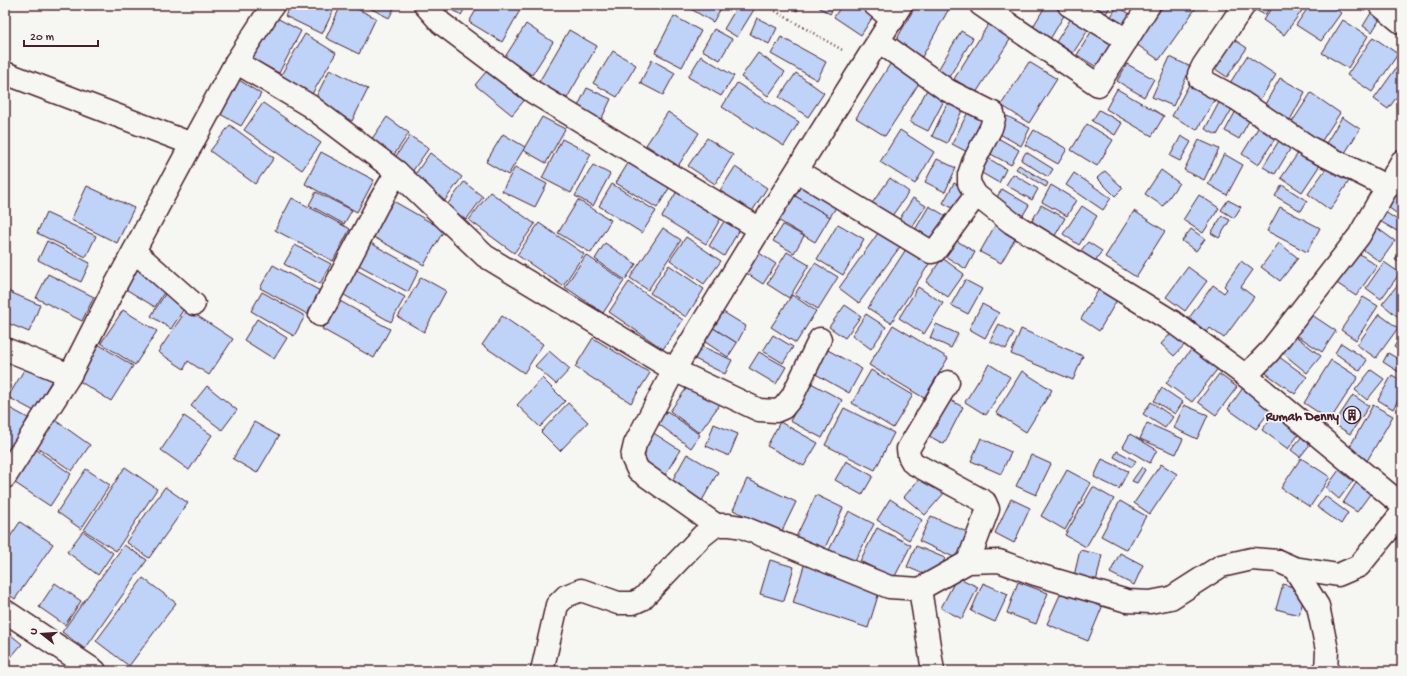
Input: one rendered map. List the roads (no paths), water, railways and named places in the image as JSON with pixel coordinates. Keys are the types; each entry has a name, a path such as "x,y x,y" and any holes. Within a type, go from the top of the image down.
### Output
{"street":[{"path":"5,477 70,375 134,251 236,62 273,5"},
{"path":"425,5 441,23 533,92 760,229"},
{"path":"716,525 638,470 632,457 635,444 674,370 760,229 880,42 897,12 874,5"},
{"path":"981,5 1098,85 1149,5"},
{"path":"1069,5 1127,40"},
{"path":"1244,5 1199,74 1200,79 1237,99 1310,148 1388,187"},
{"path":"880,42 947,90 993,113 994,118 991,128 969,174 969,183 976,195 1012,223 1174,322 1246,376 1402,505"},
{"path":"236,62 310,106 397,172 486,256 674,370 759,410 776,411 782,408 792,397 820,339"},
{"path":"5,74 192,144"},
{"path":"1246,376 1269,352 1359,236 1402,160"},
{"path":"797,171 931,252 935,251 976,195"},
{"path":"320,315 378,204 397,172"},
{"path":"134,251 194,304"},
{"path":"5,349 70,375"},
{"path":"948,382 908,449 909,456 913,463 985,502 988,509 968,562"},
{"path":"542,671 557,605 566,596 581,590 618,603 633,602 642,599 702,536 716,525 730,524 742,527 889,587 920,589 968,562 999,561 1034,574 1127,601 1150,602 1171,598 1221,566 1252,559 1278,561 1294,568 1338,575 1359,566 1402,513"},
{"path":"1294,568 1318,606 1327,650 1326,671"},
{"path":"920,589 933,671"},
{"path":"5,611 95,671"}],"place":[{"name":"Rumah Denny","path":"1352,415"}]}
